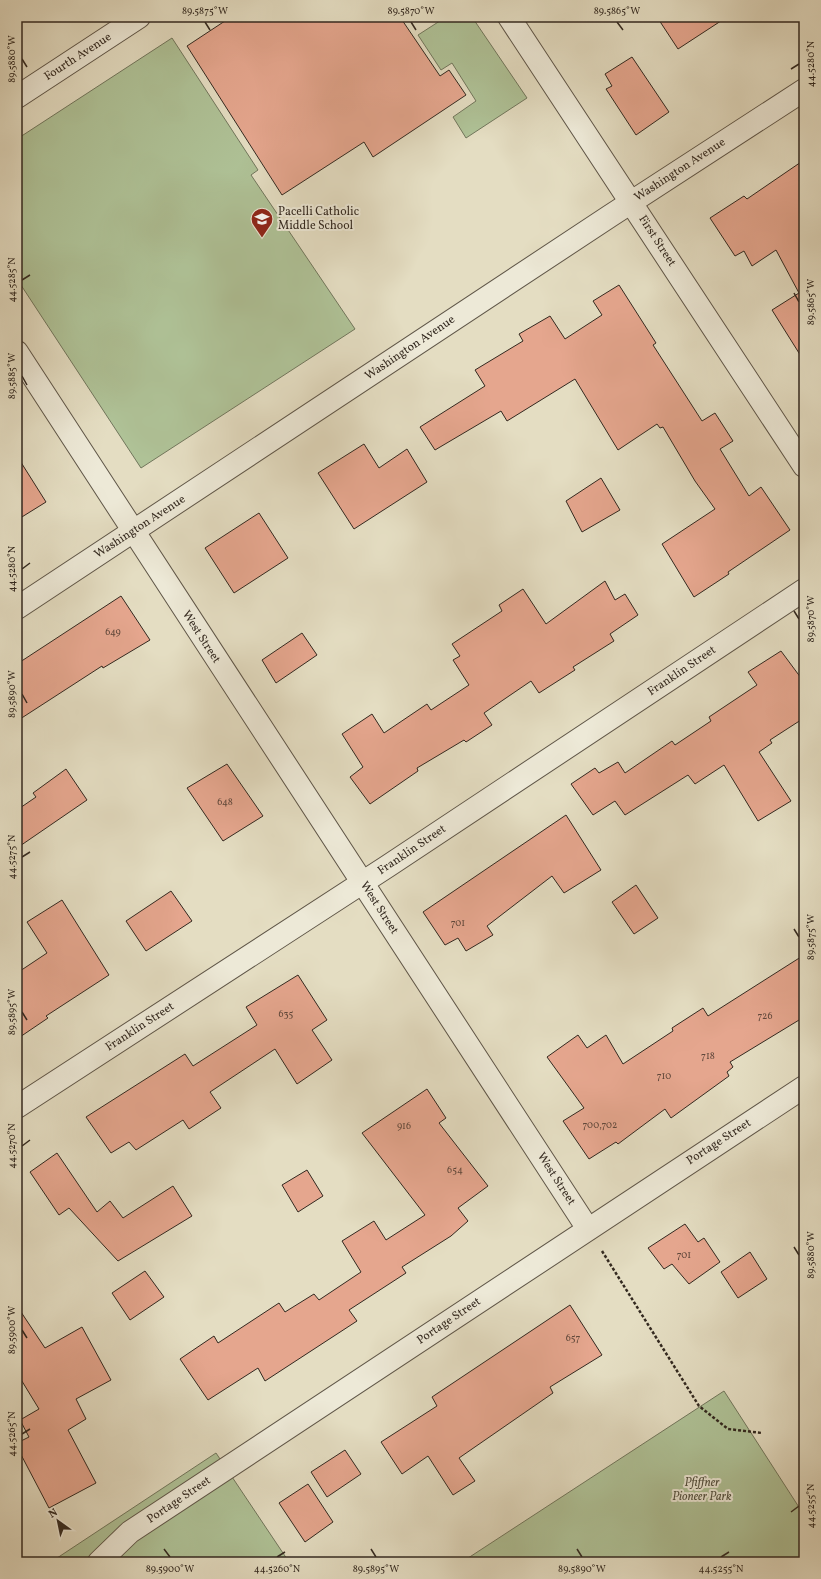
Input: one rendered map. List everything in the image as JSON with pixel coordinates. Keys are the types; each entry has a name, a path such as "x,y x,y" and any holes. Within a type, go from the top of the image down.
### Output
{"street":[{"name":"Fourth Avenue","path":"17,97 139,17"},
{"name":"First Street","path":"509,17 804,466"},
{"name":"Washington Avenue","path":"17,608 631,202 804,90"},
{"name":"West Street","path":"17,352 588,1229"},
{"name":"Franklin Street","path":"17,1107 362,883 804,590"},
{"name":"Portage Street","path":"99,1562 130,1532 804,1087"}],"path":[{"path":"588,1229 699,1406 728,1429 762,1433"}],"green space":[{"path":"446,17 472,17 527,98 466,138 453,117 476,101 452,63 441,70 418,35"},
{"path":"172,38 258,170 251,175 355,329 141,468 17,279 17,139"},
{"name":"Pfiffner Pioneer Park","path":"724,1391 804,1515 804,1562 462,1562"},
{"path":"216,1453 289,1562 51,1562"}],"building":[{"path":"231,17 400,17 440,76 449,70 466,95 373,157 364,142 282,195 187,46"},
{"path":"657,17 727,17 678,49"},
{"path":"632,57 669,112 636,135 606,89 612,86 605,74"},
{"path":"804,160 804,361 772,310 799,293 776,250 752,266 744,251 735,256 710,218 744,196 747,199"},
{"path":"619,285 656,343 653,345 702,421 715,413 733,441 720,449 749,496 761,487 790,530 694,597 662,544 715,509 695,481 663,427 660,428 657,424 618,450 575,379 507,421 501,411 435,450 420,427 485,386 475,370 523,341 519,334 550,316 565,339 602,315 593,301"},
{"path":"364,444 379,468 407,449 427,482 354,529 318,473"},
{"path":"17,456 46,502 17,520"},
{"path":"601,478 620,510 582,532 566,501"},
{"path":"259,513 288,558 234,593 205,548"},
{"path":"605,581 615,600 625,594 638,615 610,634 614,641 573,667 575,670 539,693 531,681 484,713 492,725 466,742 464,740 417,768 418,771 370,804 350,777 363,767 342,734 372,714 384,733 427,704 431,710 469,685 453,660 460,656 452,644 502,611 499,605 523,589 546,624"},
{"path":"121,596 150,640 103,668 102,666 17,721 17,664"},
{"path":"302,633 317,655 276,683 262,660"},
{"path":"781,651 804,682 804,718 770,740 772,743 759,752 791,801 758,821 724,765 695,784 688,775 625,815 615,801 593,815 571,784 595,768 599,773 618,762 625,773 672,741 675,745 711,721 709,717 757,685 748,672"},
{"path":"227,764 263,816 223,841 187,788"},
{"path":"66,769 87,800 17,848 17,810 36,797 33,793"},
{"path":"566,815 601,870 564,893 552,876 487,926 493,935 466,951 458,938 445,945 423,912"},
{"path":"636,885 658,918 634,934 612,902"},
{"path":"171,891 192,921 146,951 126,921"},
{"path":"62,900 109,975 46,1016 48,1018 17,1039 17,973 47,953 27,922"},
{"path":"804,955 804,1017 730,1062 733,1067 727,1072 729,1076 671,1118 665,1109 618,1144 616,1142 589,1159 563,1121 584,1108 547,1057 578,1035 587,1048 606,1035 623,1064 673,1031 672,1028 703,1008 708,1016"},
{"path":"298,975 327,1020 312,1030 332,1060 297,1084 275,1049 210,1092 221,1108 189,1129 183,1120 136,1150 129,1142 111,1153 86,1117 185,1054 193,1066 257,1025 246,1007"},
{"path":"427,1089 446,1118 439,1123 488,1186 458,1208 468,1221 451,1236 402,1267 406,1273 349,1310 357,1321 265,1381 258,1368 208,1400 180,1359 214,1336 218,1343 279,1303 285,1312 314,1294 319,1300 361,1272 342,1241 374,1221 386,1240 425,1215 362,1133"},
{"path":"57,1153 97,1212 110,1201 123,1218 173,1186 192,1216 118,1261 69,1208 59,1215 30,1172"},
{"path":"307,1170 323,1196 298,1212 282,1185"},
{"path":"685,1224 698,1242 704,1238 720,1262 689,1284 672,1264 664,1269 648,1248"},
{"path":"750,1252 767,1279 738,1298 721,1272"},
{"path":"145,1271 164,1297 130,1320 112,1293"},
{"path":"570,1305 602,1355 550,1387 553,1393 459,1458 475,1481 453,1495 428,1456 402,1474 381,1442 437,1406 432,1397"},
{"path":"17,1306 45,1348 82,1327 111,1380 76,1399 86,1419 68,1430 96,1483 49,1508 17,1447 17,1443 29,1437 20,1420 39,1409 17,1373"},
{"path":"345,1450 361,1474 327,1497 311,1472"},
{"path":"308,1484 333,1522 305,1542 279,1503"}],"place":[{"name":"Pacelli Catholic Middle School","path":"262,238"}]}
